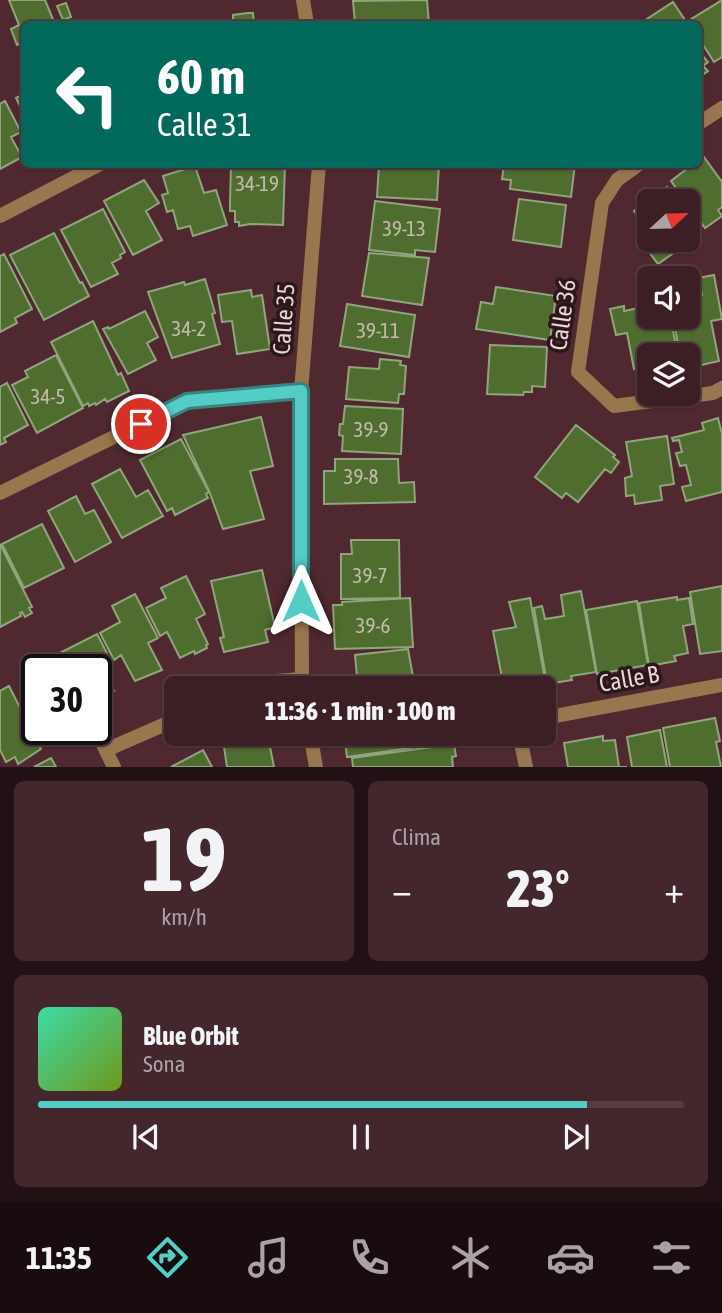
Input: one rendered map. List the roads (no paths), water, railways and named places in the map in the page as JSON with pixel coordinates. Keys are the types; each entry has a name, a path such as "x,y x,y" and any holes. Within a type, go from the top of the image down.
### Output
{"street":[{"path":"303,0 306,21"},
{"path":"702,121 722,108"},
{"path":"0,216 92,168"},
{"name":"Calle 35","path":"302,676 301,391 318,168"},
{"name":"Calle 36","path":"634,168 617,180 602,204 578,372 614,406 713,393 722,388"},
{"path":"0,493 187,401 301,391"},
{"name":"Calle B","path":"556,716 722,685"},
{"path":"106,750 164,725"},
{"path":"104,745 114,767"},
{"path":"312,746 316,767"},
{"path":"522,746 526,767"}]}
